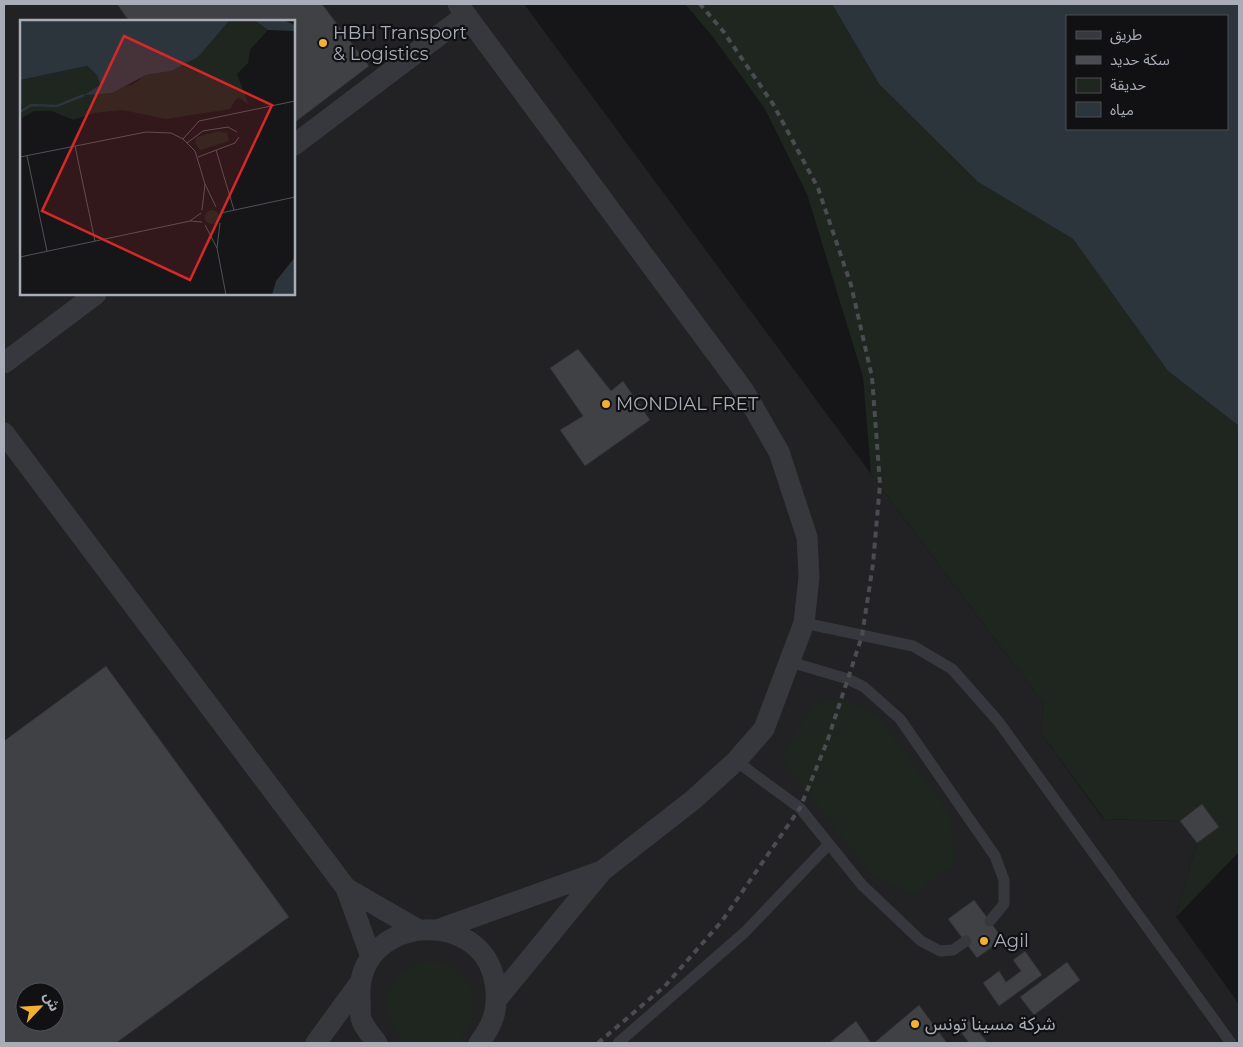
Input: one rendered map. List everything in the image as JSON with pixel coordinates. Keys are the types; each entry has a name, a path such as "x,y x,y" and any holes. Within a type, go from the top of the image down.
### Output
{"street":[{"path":"295,144 462,9 744,391 778,452 807,537 809,577 804,623 764,729 736,761 693,800 602,871 497,999"},
{"path":"4,363 95,295"},
{"path":"4,433 346,888 371,957"},
{"path":"316,1043 359,984 371,957 391,938 417,929 440,929 602,871"},
{"path":"346,888 417,929"},
{"path":"440,929 463,938 481,954 493,974 497,999 492,1025 480,1043"},
{"path":"359,984 361,1020 377,1043"}],"lane":[{"path":"804,623 913,646 952,669 998,721 1231,1043"},
{"path":"790,662 848,679 864,687 900,719 995,856 1004,880 1004,904 990,921"},
{"path":"736,761 800,808 862,885 921,941 940,951 953,950 966,941"},
{"path":"618,1043 746,932 829,844"}],"shaded area":[{"path":"4,4 524,4 871,474 1044,704 1041,733 1103,819 1180,821 1197,843 1176,917 1239,1004 1239,1043 4,1043"}],"green space":[{"path":"685,4 832,4 879,84 978,182 1073,239 1168,371 1239,426 1239,852 1176,917 1197,843 1180,821 1104,819 1041,733 1044,704 871,474 863,377 807,194 765,109 713,37"},
{"path":"826,699 850,702 878,716 950,813 955,862 913,896 869,872 788,767 782,756 812,707"},
{"path":"437,961 454,968 467,980 471,988 474,1006 471,1024 461,1038 453,1043 407,1043 396,1030 389,1016 387,1002 389,990 395,979 406,970 420,964"}],"water":[{"path":"832,4 1239,4 1239,426 1168,371 1073,239 978,182 879,84"}],"building":[{"name":"HBH Transport & Logistics","path":"117,4 322,4 369,66 295,122 295,20 128,20"},
{"name":"MONDIAL FRET","path":"578,349 611,391 623,381 650,420 585,466 560,430 583,416 550,368"},
{"path":"106,666 289,917 116,1043 4,1043 4,741"},
{"path":"1202,804 1219,827 1197,843 1180,821"},
{"path":"974,900 1003,939 977,958 948,919"},
{"path":"1025,951 1042,975 999,1006 983,983 999,971 1006,982 1021,971 1013,960"},
{"path":"1067,962 1080,980 1034,1015 1020,997"},
{"name":"شركة مسينا تونس","path":"919,1005 947,1043 874,1043"},
{"path":"967,1018 988,1043 969,1043 957,1027"},
{"path":"856,1021 871,1043 829,1043"}],"railway":[{"path":"598,1043 665,986 722,921 800,808 827,742 862,636 873,564 880,484 872,377 851,285 818,188 773,104 723,31 700,4"}],"place":[{"name":"HBH Transport & Logistics","path":"323,43"},
{"name":"MONDIAL FRET","path":"606,404"},
{"name":"Agil","path":"984,941"},
{"name":"شركة مسينا تونس","path":"915,1024"}]}
